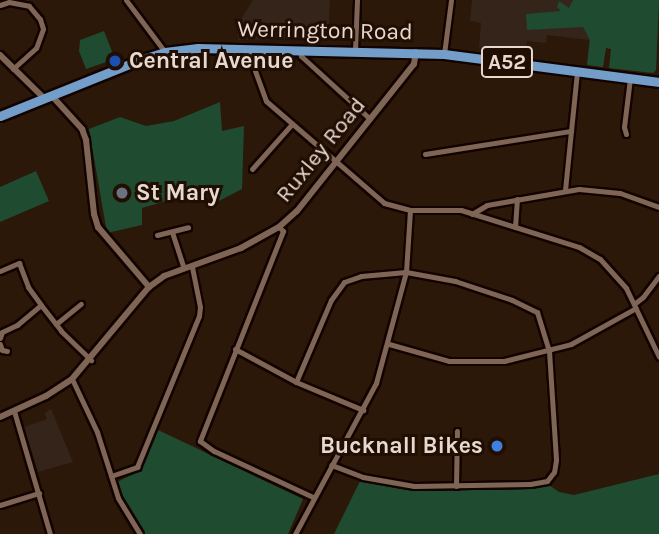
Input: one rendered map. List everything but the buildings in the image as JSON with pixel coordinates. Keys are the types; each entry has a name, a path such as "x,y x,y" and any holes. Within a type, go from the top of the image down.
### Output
{"highway":[{"name":"Werrington Road","path":"0,116 165,52 247,48 416,52 659,82"}],"street":[{"path":"126,0 165,52"},
{"path":"355,50 357,0"},
{"path":"444,54 451,0"},
{"path":"0,5 9,2 29,6 40,19 43,29 36,48 13,69"},
{"path":"247,48 266,101 381,201 411,210 459,210 579,247 596,256 619,278 659,357"},
{"path":"300,48 301,56 370,119"},
{"name":"Ruxley Road","path":"0,416 47,396 72,379 91,360 149,287 163,276 241,248 279,227 297,211 414,64 416,52"},
{"path":"0,55 82,130 98,227 118,254 149,287"},
{"path":"565,190 577,71"},
{"path":"626,134 624,127 630,78"},
{"path":"252,169 291,125"},
{"path":"425,154 571,131"},
{"path":"472,214 482,206 565,190 620,193 659,207"},
{"path":"515,227 517,199"},
{"path":"295,534 376,383 389,344 406,272 411,210"},
{"path":"157,235 188,227"},
{"path":"279,227 282,231 200,441 214,451 313,497"},
{"path":"172,232 184,268"},
{"path":"18,256 28,287 56,324 91,360"},
{"path":"0,271 19,263"},
{"path":"111,476 137,467 199,316 192,267"},
{"path":"296,382 331,300 344,282 371,275 406,272 455,281 512,300 537,312 549,351 554,472 541,483 456,486 385,482 331,465"},
{"path":"389,344 449,360 505,361 549,351 571,344 635,306 659,276"},
{"path":"56,324 81,304"},
{"path":"0,338 2,332 41,305"},
{"path":"0,344 2,350 7,351"},
{"path":"235,349 296,382 363,410"},
{"path":"72,379 97,432 126,515 140,534"},
{"path":"14,411 50,534"},
{"path":"456,486 457,430"},
{"path":"0,505 39,493"}],"shaded area":[{"path":"253,0 330,0 328,39 238,40 238,24"},
{"path":"472,0 659,0 656,70 653,73 609,68 611,49 606,48 603,67 587,65 589,40 547,35 546,43 527,41 526,53 479,48 481,23 470,21"},
{"path":"51,409 73,462 38,472 24,427 47,419 45,413"}],"green space":[{"path":"573,0 659,0 656,70 653,73 609,68 611,49 606,48 603,67 587,65 590,40 583,27 527,30 526,14 561,11 557,7 559,1 569,8"},
{"path":"104,31 115,59 86,69 79,51 80,40"},
{"path":"220,102 222,131 244,126 242,189 217,202 204,190 142,208 142,225 107,233 89,129 120,117 146,126 174,121"},
{"path":"36,171 49,201 0,222 0,187"},
{"path":"156,429 303,499 288,534 145,534 130,513 117,482 140,471"},
{"path":"659,474 659,534 334,534 361,479 413,487 546,483 559,492 574,495"}],"place":[{"name":"Central Avenue","path":"115,61"},
{"name":"St Mary","path":"122,193"},
{"name":"Bucknall Bikes","path":"497,446"}]}
